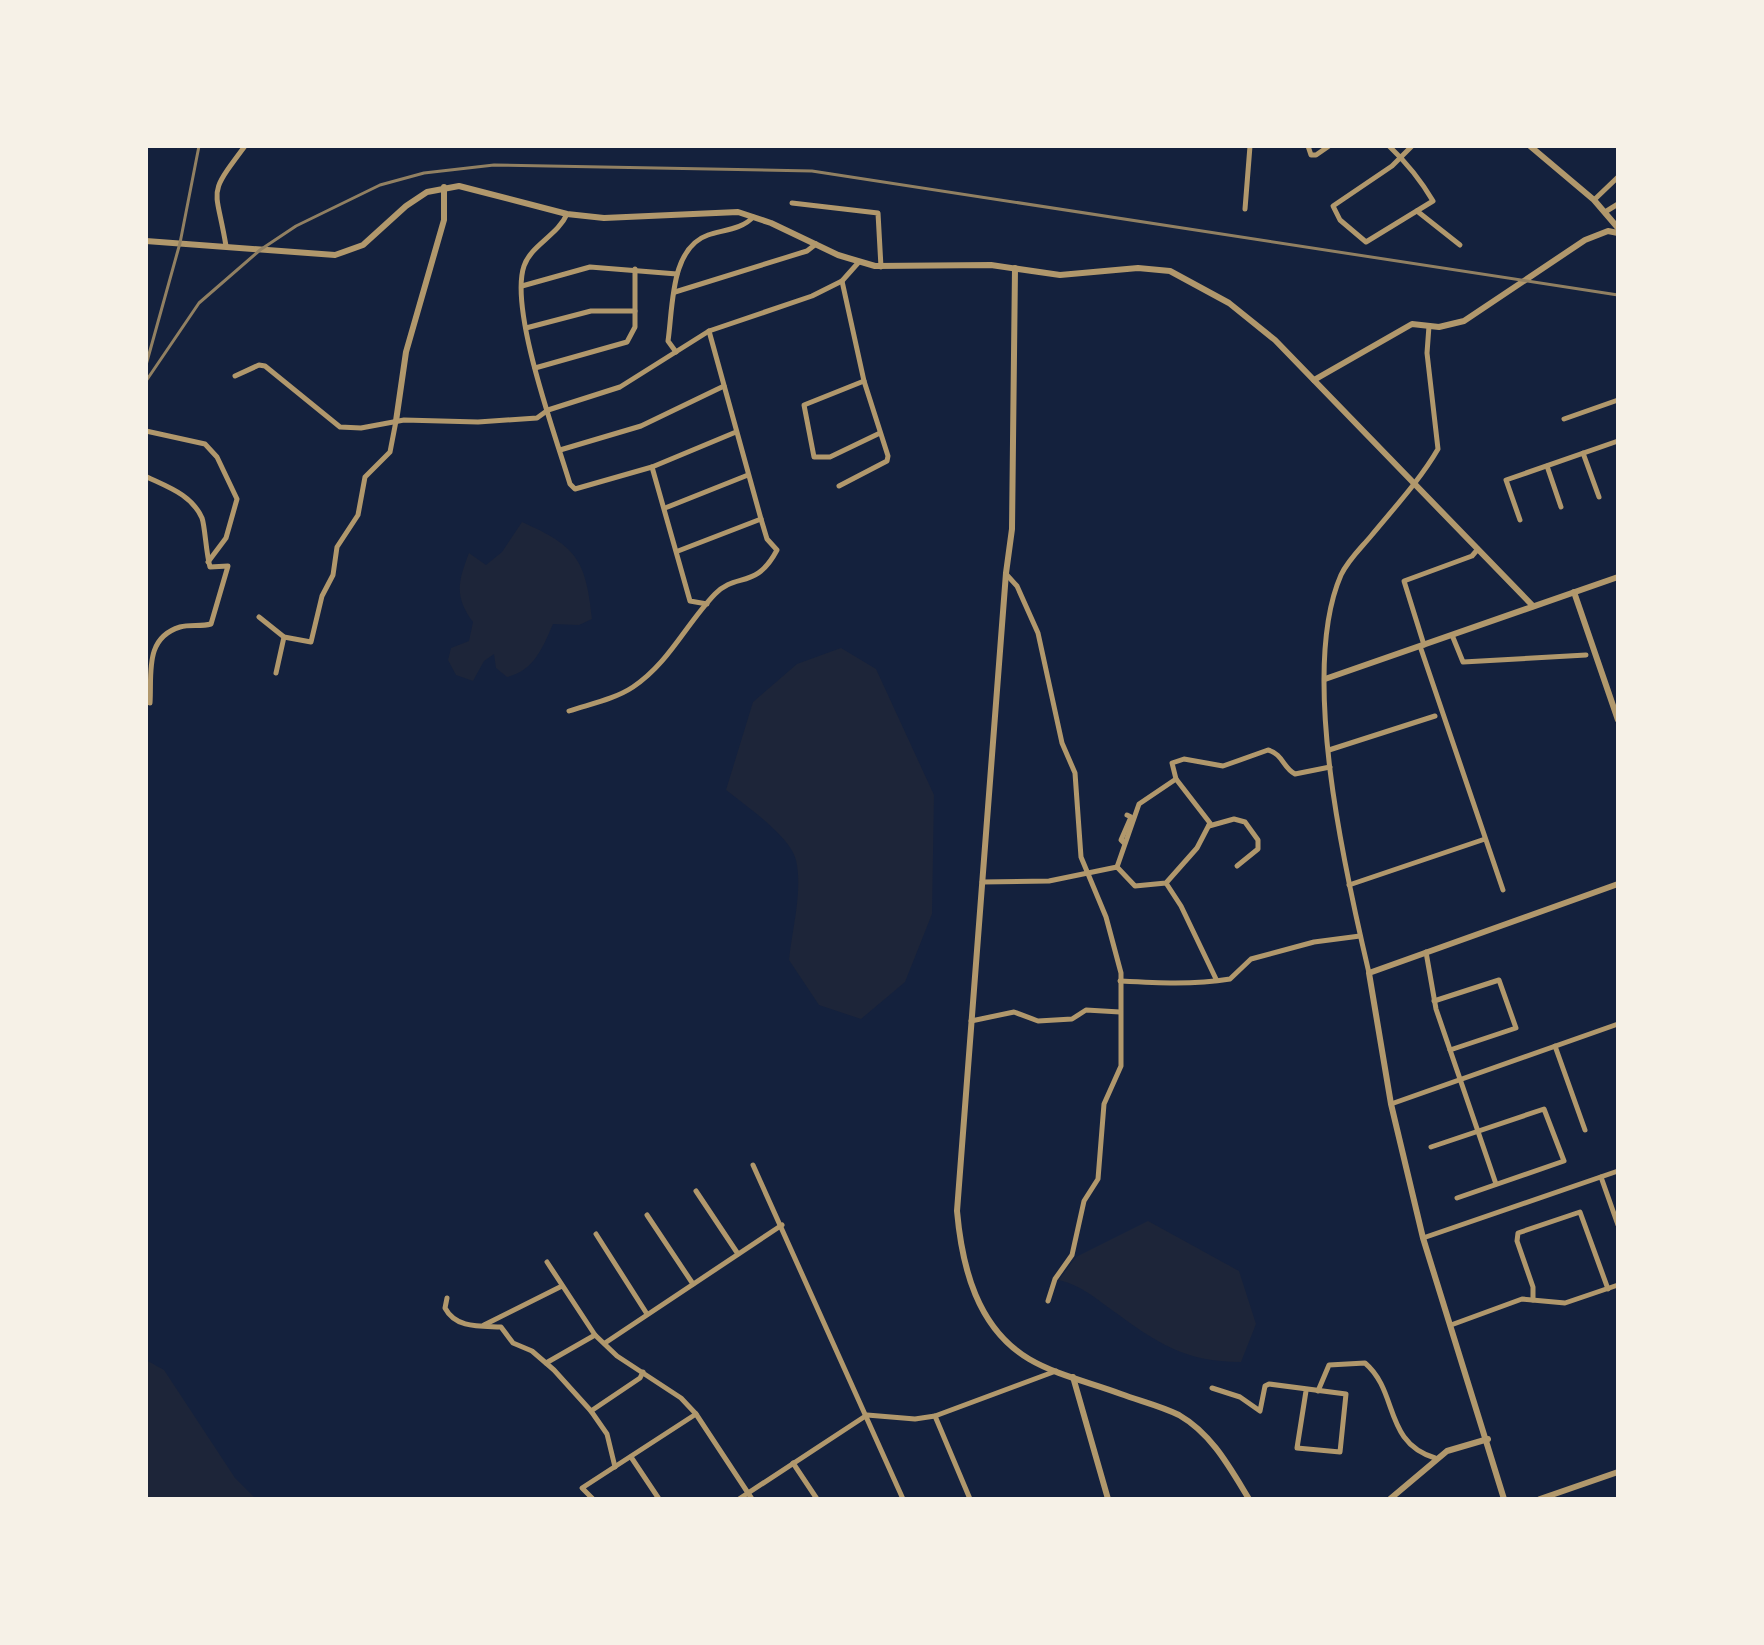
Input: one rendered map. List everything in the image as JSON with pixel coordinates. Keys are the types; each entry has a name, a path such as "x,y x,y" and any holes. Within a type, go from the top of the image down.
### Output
{"street":[{"path":"226,246 215,194 217,184 245,146"},
{"path":"1245,209 1250,146"},
{"path":"1308,146 1311,155 1316,155 1329,146"},
{"path":"1389,146 1399,156 1416,172 1433,201 1366,242 1340,220 1333,206 1392,166 1399,156 1412,146"},
{"path":"1530,146 1594,200 1618,230"},
{"path":"1594,200 1618,177"},
{"path":"146,241 303,255 345,253 373,238 416,199 444,187 459,186 567,214 632,218 726,212 754,216 858,263 881,267 991,265 1060,275 1138,268 1170,271 1199,284 1250,318 1533,606"},
{"path":"259,617 284,637 311,642 322,596 333,575 337,547 358,515 365,477 390,452 406,352 444,220 444,187"},
{"path":"792,203 878,213 881,267"},
{"path":"1605,212 1618,204"},
{"path":"1417,211 1460,245"},
{"path":"567,214 562,224 529,257 523,268 522,286 526,328 535,369 570,484 575,489 652,467 736,432"},
{"path":"676,352 668,341 677,274 696,240 748,223 754,216"},
{"path":"1314,380 1412,324 1451,326 1464,321 1585,240 1618,230"},
{"path":"675,292 807,251 816,244"},
{"path":"235,376 259,365 265,366 340,427 361,428 396,421 537,418 548,410 620,387 709,331 812,296 842,281 858,263"},
{"path":"522,286 590,267 677,274"},
{"path":"1015,268 1012,529 1006,573 957,1211 966,1268 983,1313 1029,1359 1178,1415 1217,1448 1249,1499"},
{"path":"535,369 627,342 635,327 635,269"},
{"path":"839,486 887,461 864,381 842,281"},
{"path":"526,328 591,311 635,311"},
{"path":"1429,325 1427,353 1438,449 1342,572 1330,613 1325,679 1330,767 1391,1104 1423,1238 1488,1439 1504,1499"},
{"path":"569,711 630,689 645,678 707,604 725,587 753,579 769,566 777,550 767,539 709,331"},
{"path":"864,381 804,405 814,457 830,457 880,433"},
{"path":"560,450 641,426 724,386"},
{"path":"1564,419 1618,400"},
{"path":"146,431 205,444 223,468 237,499 226,538 208,562"},
{"path":"1520,520 1506,480 1618,441"},
{"path":"1583,453 1599,497"},
{"path":"1547,466 1561,507"},
{"path":"652,467 690,601 707,604"},
{"path":"665,508 748,475"},
{"path":"146,477 190,500 203,519 210,567 228,566 211,624 181,626 157,643 151,655 150,703"},
{"path":"678,551 761,519"},
{"path":"1478,549 1472,556 1404,581 1422,646 1503,890"},
{"path":"1006,573 1017,586 1033,616 1041,641 1062,743 1075,773 1078,839 1086,872 1106,917 1120,981 1121,1066 1104,1104 1098,1179 1084,1201 1072,1255 1055,1279 1048,1301"},
{"path":"1325,679 1618,577"},
{"path":"1574,592 1618,720"},
{"path":"1452,635 1463,662 1586,655"},
{"path":"276,673 284,637"},
{"path":"1329,750 1435,716"},
{"path":"1117,867 1135,886 1166,883 1197,848 1209,826 1209,819 1176,779 1171,767 1176,761 1184,759 1223,766 1268,750 1281,756 1288,770 1295,774 1330,767"},
{"path":"1117,867 1139,804 1176,779"},
{"path":"1124,843 1121,840 1131,817 1127,815"},
{"path":"1209,826 1234,819 1245,822 1258,840 1258,849 1237,866"},
{"path":"1349,885 1485,839"},
{"path":"982,882 1049,881 1117,867"},
{"path":"1166,883 1181,906 1216,979"},
{"path":"1369,973 1618,884"},
{"path":"1120,981 1173,986 1230,979 1246,962 1259,957 1314,942 1360,936"},
{"path":"1426,951 1434,1001 1496,1184"},
{"path":"1434,1001 1499,980 1516,1028 1450,1050"},
{"path":"971,1021 1014,1012 1038,1021 1072,1019 1086,1010 1120,1012"},
{"path":"1391,1104 1618,1024"},
{"path":"1555,1046 1585,1130"},
{"path":"1431,1147 1544,1109 1564,1161 1457,1198"},
{"path":"753,1165 903,1499"},
{"path":"1423,1238 1618,1171"},
{"path":"1601,1177 1618,1225"},
{"path":"696,1191 738,1254"},
{"path":"1533,1300 1533,1287 1517,1241 1518,1233 1580,1212 1608,1289"},
{"path":"647,1215 693,1284"},
{"path":"605,1343 782,1225"},
{"path":"596,1234 647,1314"},
{"path":"547,1262 595,1335 617,1356 681,1398 696,1414 750,1496"},
{"path":"1451,1325 1522,1299 1565,1303 1618,1285"},
{"path":"481,1326 562,1286"},
{"path":"447,1298 445,1308 454,1319 501,1327 513,1343 546,1363 591,1411 607,1434 615,1467"},
{"path":"546,1363 595,1335"},
{"path":"1318,1391 1329,1365 1365,1363 1410,1447 1435,1458"},
{"path":"739,1499 750,1496 793,1463 867,1415 915,1419 935,1416 1057,1370"},
{"path":"591,1411 640,1378 643,1372"},
{"path":"1073,1377 1108,1499"},
{"path":"1212,1388 1240,1397 1260,1411 1265,1386 1269,1384 1346,1394 1340,1452 1297,1448 1306,1391"},
{"path":"593,1499 582,1488 696,1414"},
{"path":"935,1416 970,1499"},
{"path":"1390,1499 1435,1458 1458,1446 1488,1439"},
{"path":"631,1457 659,1499"},
{"path":"793,1463 817,1499"},
{"path":"1540,1499 1618,1472"}],"shaded area":[{"path":"522,522 555,539 575,557 586,582 592,619 579,625 553,624 531,664 516,674 507,677 496,668 494,654 484,661 473,681 456,675 448,660 451,648 469,641 473,622 460,596 462,572 469,553 486,565 502,552"},
{"path":"841,648 876,669 934,795 932,914 905,982 861,1019 819,1005 789,960 798,897 796,860 776,831 726,790 753,702 797,664"},
{"path":"1148,1221 1239,1271 1256,1324 1241,1362 1203,1358 1172,1348 1143,1332 1087,1292 1059,1280 1076,1257"},
{"path":"146,1360 164,1370 235,1478 256,1499 146,1499"}],"railway":[{"path":"146,365 180,243 199,146"},
{"path":"146,381 199,303 260,250 296,226 380,185 424,173 494,165 812,171 1618,295"}]}
